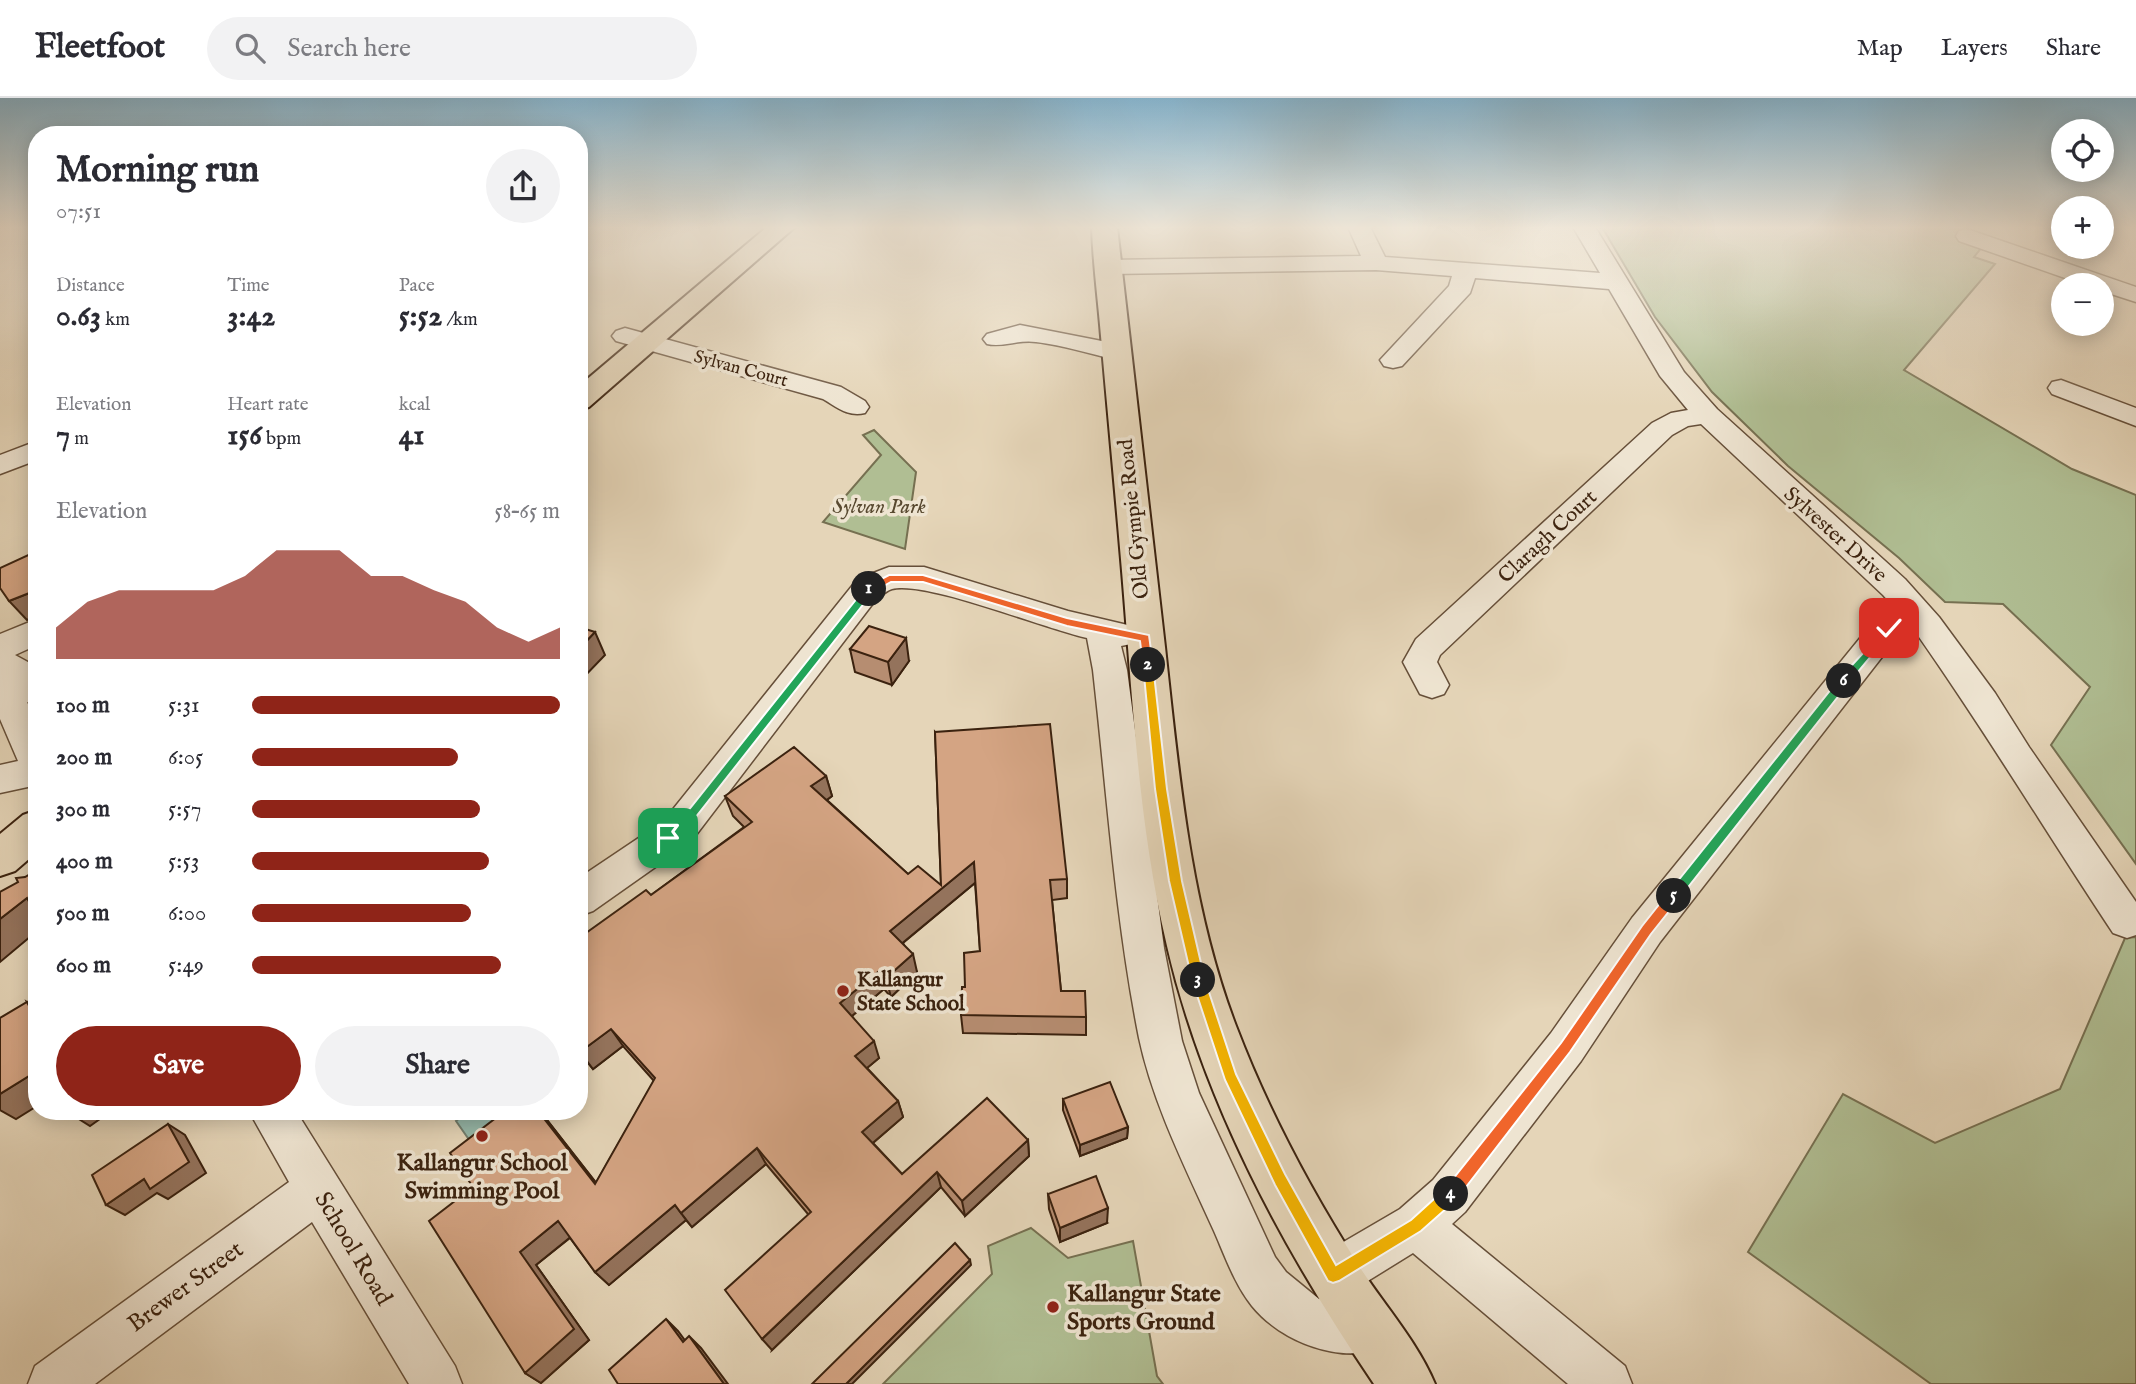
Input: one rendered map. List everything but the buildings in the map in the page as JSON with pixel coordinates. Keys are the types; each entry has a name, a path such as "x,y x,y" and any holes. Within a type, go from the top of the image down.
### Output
{"main road":[{"path":"588,391 636,339 691,287"},
{"path":"588,367 636,339 704,287"},
{"name":"Old Gympie Road","path":"1111,287 1145,638 1163,802 1175,881 1172,970 1230,1075 1286,1191 1333,1275 1407,1384"},
{"path":"15,879 28,848"}],"street":[{"path":"1393,360 1461,287"},
{"name":"Sylvester Drive","path":"1621,287 1673,376 1707,415 1894,587 1928,625 1983,702 2016,757 2127,920"},
{"path":"2109,287 2136,295"},
{"path":"996,339 1020,333 1036,334 1117,352"},
{"name":"Sylvan Court","path":"636,339 832,393 855,407"},
{"path":"2061,388 2136,418"},
{"name":"Claragh Court","path":"1432,685 1420,662 1428,647 1662,429 1681,419 1707,415"},
{"path":"0,465 28,454"},
{"path":"588,893 668,838 683,824 863,594 889,578 923,578 1101,630 1145,638"},
{"path":"1333,1275 1416,1225 1449,1196 1566,1048 1646,930 1877,640 1892,626 1928,625"},
{"path":"1101,630 1110,670 1131,851 1172,970 1168,1067 1209,1168 1268,1290 1314,1323 1336,1329 1368,1330"},
{"path":"28,638 2,657 4,688 20,716 28,739"},
{"path":"0,779 28,773"},
{"name":"School Road","path":"276,1120 437,1384"},
{"name":"Brewer Street","path":"53,1384 318,1189"},
{"path":"1416,1225 1607,1384"}],"green space":[{"path":"1637,287 1975,287 1904,370 2072,469 2136,495 2136,864 2051,745 2090,687 2003,604 1945,602 1899,558 1788,466 1712,392 1655,317"},
{"name":"Sylvan Park","path":"874,430 916,472 905,549 823,522 881,455 863,435"},
{"path":"2136,937 2136,1384 1931,1384 1748,1252 1843,1094 1935,1143 2060,1089 2125,938"},
{"name":"Kallangur State Sports Ground","path":"1031,1228 1068,1258 1133,1241 1157,1376 1163,1384 883,1384 992,1274 988,1246"}],"shaded area":[{"name":"Kallangur School Swimming Pool","path":"457,1120 518,1120 477,1151"}],"place":[{"name":"Kallangur State School","path":"843,991"},
{"name":"Kallangur School Swimming Pool","path":"482,1136"},
{"name":"Kallangur State Sports Ground","path":"1053,1307"}],"route":[{"path":"668,838 691,815 863,594 889,578 923,578 1067,622 1145,638 1161,789 1175,881 1194,967 1230,1075 1303,1225 1333,1275 1416,1225 1449,1196 1566,1048 1646,930 1889,628"}]}
